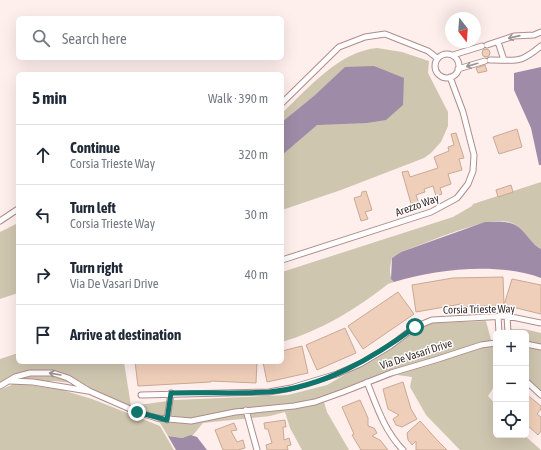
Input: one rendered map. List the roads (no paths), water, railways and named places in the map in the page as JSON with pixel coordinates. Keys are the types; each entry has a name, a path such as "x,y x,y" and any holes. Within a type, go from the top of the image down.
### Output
{"street":[{"path":"541,32 534,35 514,36 453,56 443,54 437,58 435,65 437,72 443,77 450,77 458,69 488,60 519,60 528,58 541,46"},
{"path":"284,101 339,47 365,37 385,34 428,50 437,58"},
{"path":"498,42 504,60"},
{"path":"453,56 458,62 458,69"},
{"name":"Arezzo Way","path":"284,259 431,212 457,198 468,184 472,171 474,155 463,112 450,77"},
{"path":"0,221 16,211"},
{"path":"498,316 498,330"},
{"path":"508,316 508,330"},
{"name":"Corsia Trieste Way","path":"141,395 171,393 269,392 291,388 337,374 360,364 390,346 415,327 432,320 508,316 541,323"},
{"name":"Via De Vasari Drive","path":"0,386 15,378 30,373 53,373 68,378 89,391 137,412 167,420 191,421 246,410 294,406 315,402 390,372 435,360 481,345 493,343"},
{"path":"529,345 541,347"},
{"name":"Via De Vasari Drive","path":"10,382 33,382 89,391"},
{"path":"367,382 379,414 388,431 403,450"},
{"path":"529,384 541,395"},
{"path":"167,420 171,393"},
{"path":"246,410 257,450"}]}
